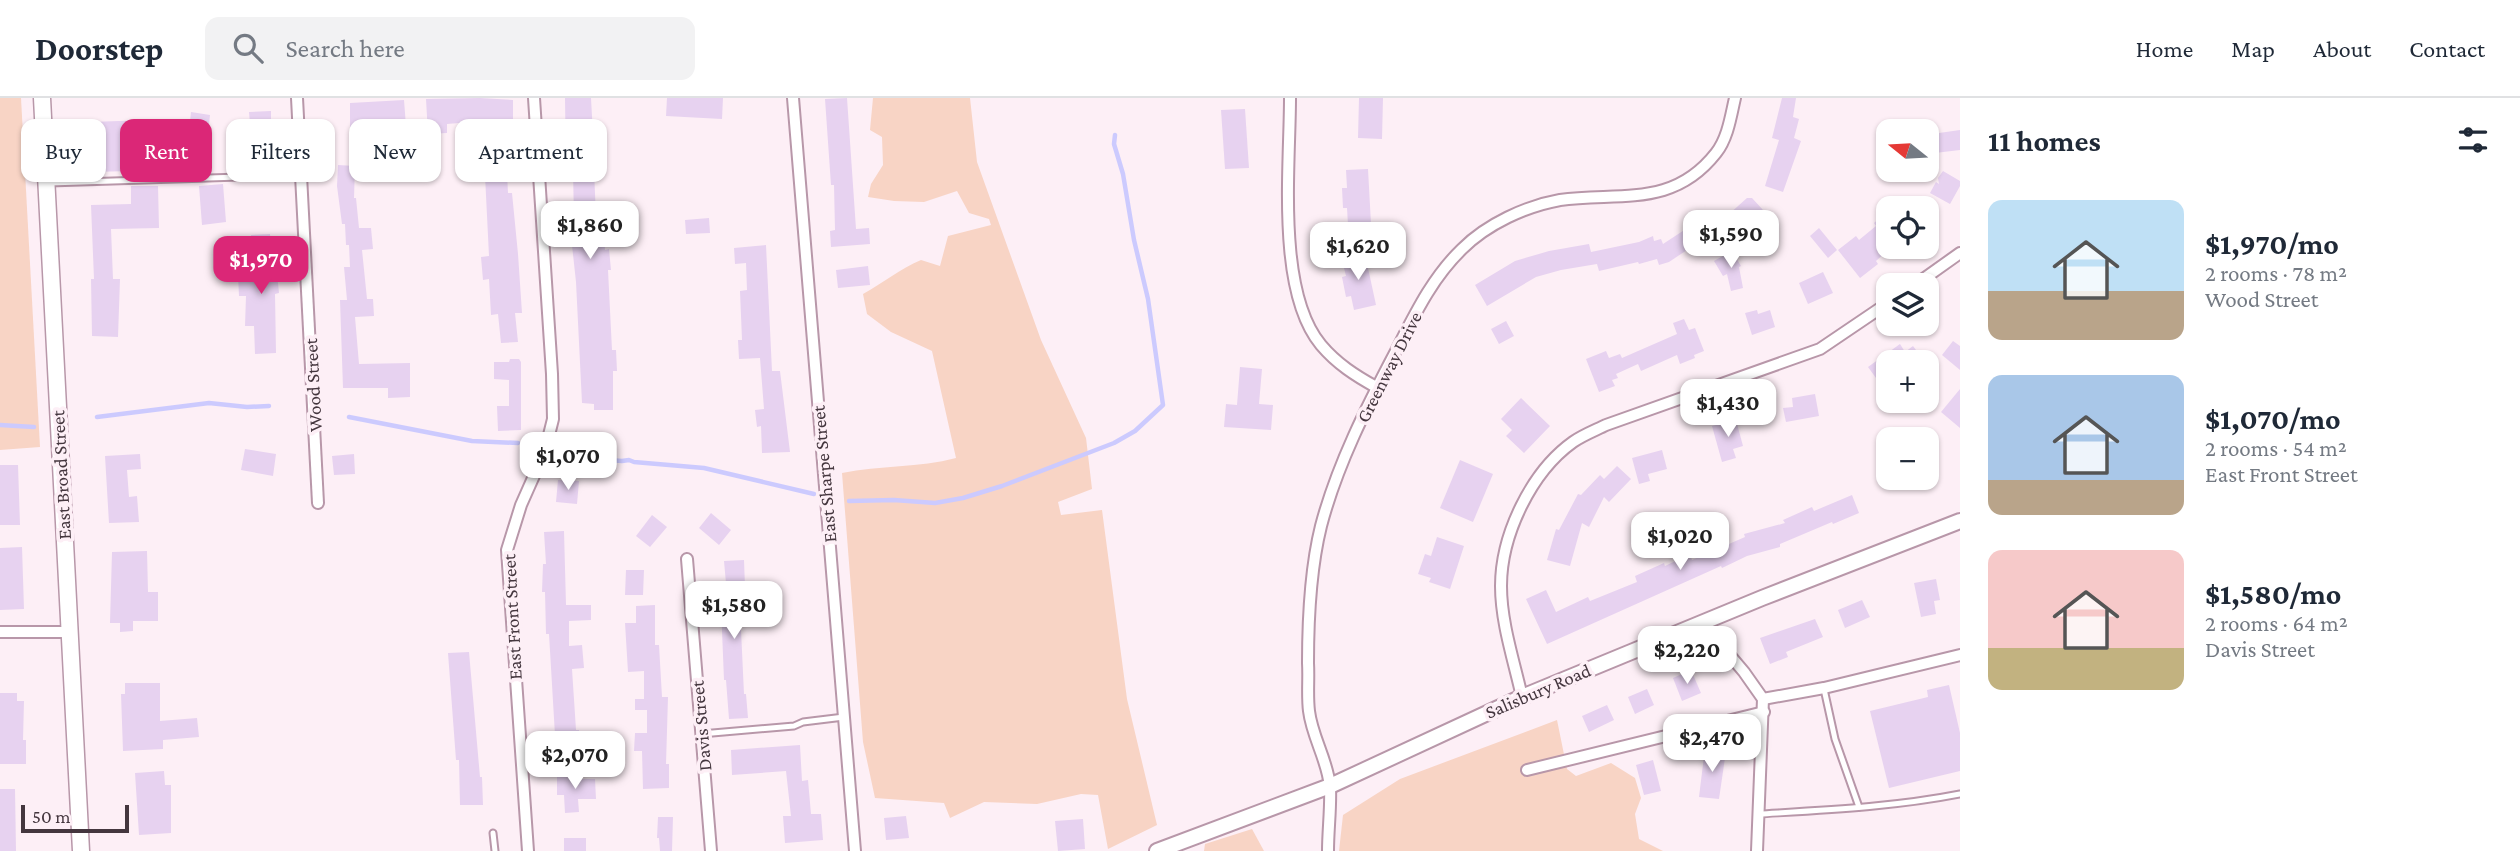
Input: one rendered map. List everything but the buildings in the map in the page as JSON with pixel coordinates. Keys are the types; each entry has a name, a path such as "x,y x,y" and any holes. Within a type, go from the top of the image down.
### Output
{"main road":[{"name":"East Broad Street","path":"42,98 81,851"}],"street":[{"name":"Wood Street","path":"297,98 298,119"},
{"name":"East Front Street","path":"528,851 507,550 521,505 545,451 553,419 534,98"},
{"name":"East Sharpe Street","path":"793,98 855,851"},
{"path":"1290,98 1289,235 1293,278 1302,313 1320,344 1339,364 1377,387"},
{"name":"Greenway Drive","path":"1328,851 1330,786 1309,712 1308,639 1312,571 1321,526 1333,488 1377,387 1436,277 1463,247 1496,223 1533,207 1559,201 1626,198 1661,192 1692,176 1718,152 1735,98"},
{"name":"Wood Street","path":"302,182 318,503"},
{"path":"1933,273 1958,257"},
{"path":"1522,697 1505,617 1501,586 1503,565 1514,525 1525,499 1545,467 1573,442 1606,425 1820,349 1876,311"},
{"name":"Salisbury Road","path":"1157,851 1330,786 1522,697 1960,520"},
{"name":"Davis Street","path":"687,559 711,851"},
{"path":"1693,626 1722,646 1763,699 1757,851"},
{"path":"0,632 69,632"},
{"path":"1763,699 1824,688 1960,655"},
{"path":"1527,770 1764,712"}],"lane":[{"path":"46,183 226,177"},
{"path":"1824,688 1835,739 1859,807"},
{"path":"701,734 794,726 803,722 844,717"},
{"path":"1759,814 1859,807 1960,794"},
{"path":"493,833 495,851"}],"shaded area":[{"path":"0,98 21,98 21,182 26,182 40,447 0,450"},
{"path":"873,98 970,98 977,162 1041,340 1086,438 1092,489 1058,502 1061,515 1102,510 1127,699 1157,825 1108,849 1098,795 1081,794 1037,804 984,802 950,818 944,803 875,798 863,742 842,473 956,458 932,351 891,332 867,314 863,294 921,260 940,266 948,236 991,225 989,219 969,213 957,191 924,202 868,197 871,184 883,165 882,137 870,130"},
{"path":"1557,720 1567,769 1576,776 1611,763 1635,778 1641,798 1635,814 1639,839 1663,851 1339,851 1343,815 1400,779"},
{"path":"1252,829 1264,851 1204,851 1205,844"}],"waterway":[{"path":"849,501 935,503 963,498 1114,443 1135,431 1163,405 1148,299 1134,240 1123,174 1114,144 1115,135"},
{"path":"97,417 209,403 269,406"},
{"path":"349,417 472,441 518,443"},
{"path":"0,425 34,427"},
{"path":"569,457 704,468 814,494"}]}
